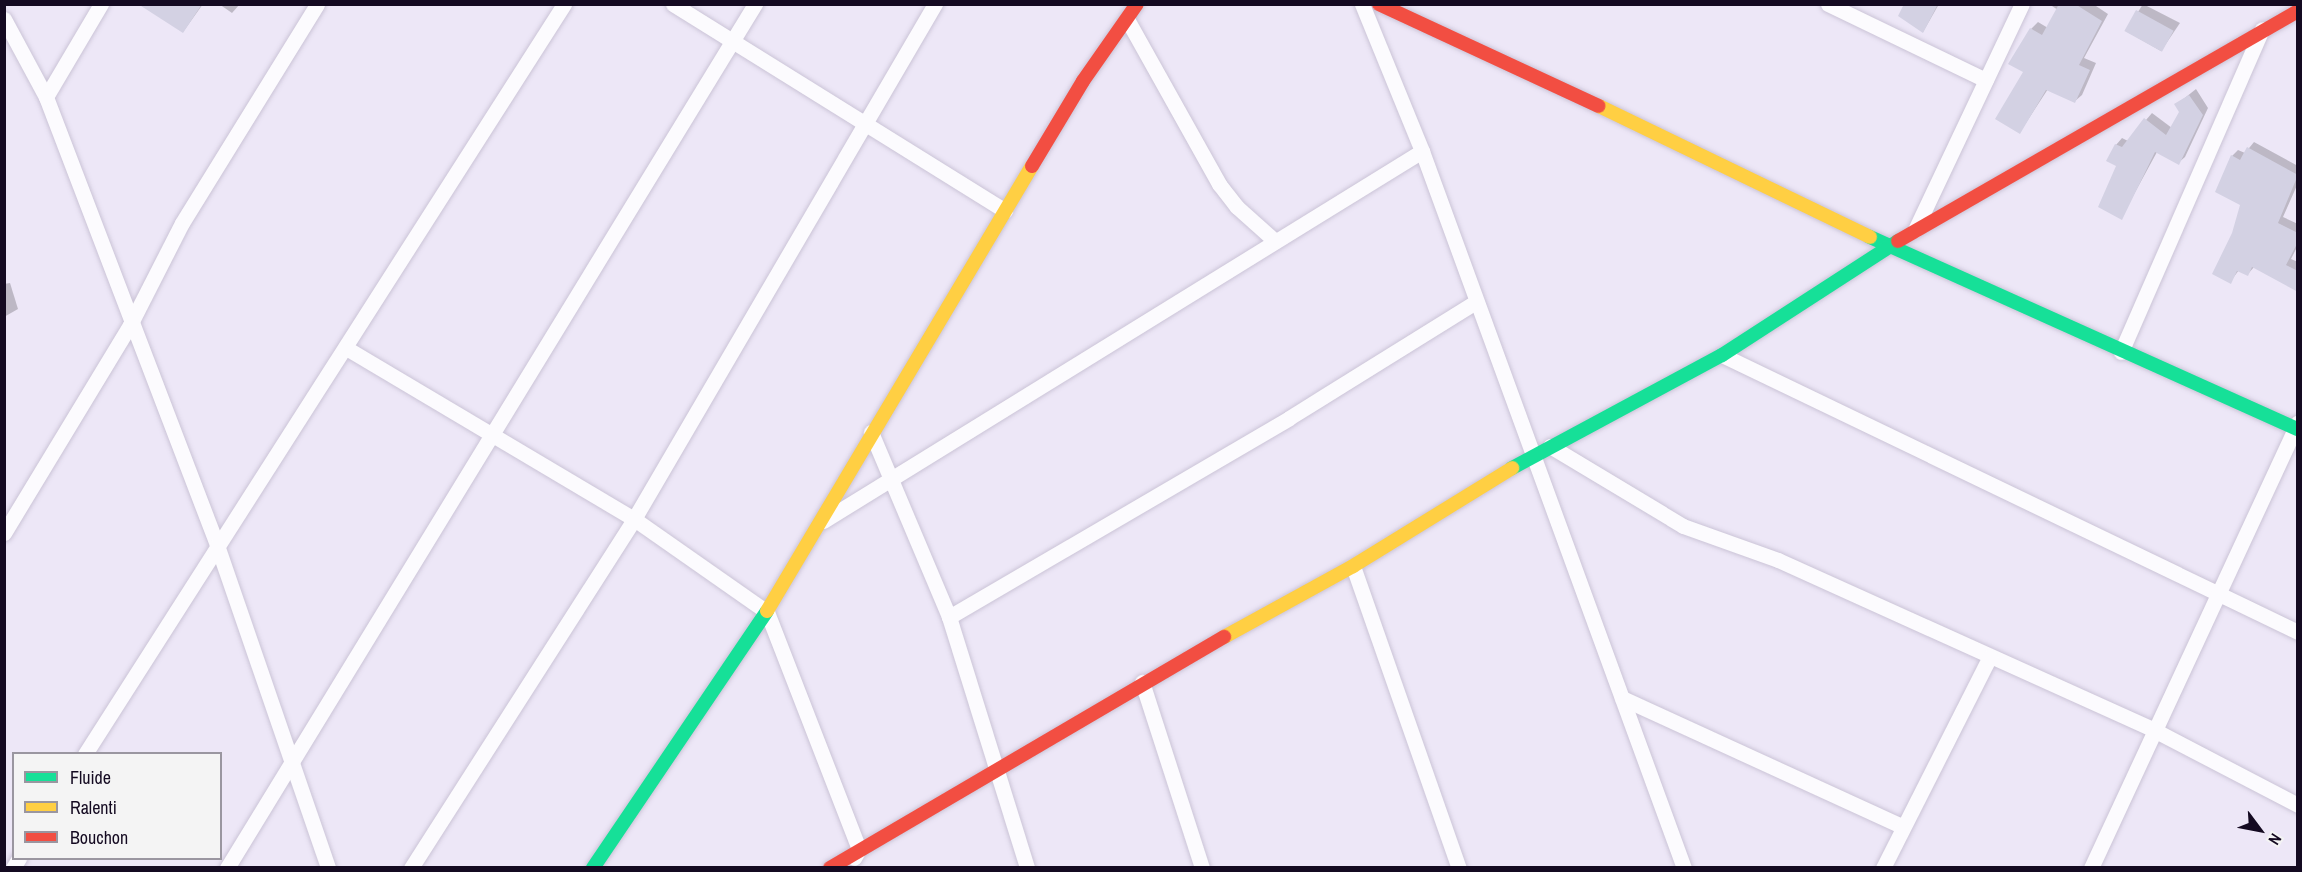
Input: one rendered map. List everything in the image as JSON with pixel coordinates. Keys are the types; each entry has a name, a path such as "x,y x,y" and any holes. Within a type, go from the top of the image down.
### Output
{"street":[{"path":"46,98 101,4"},
{"path":"4,533 130,325 182,223 317,4"},
{"path":"86,752 564,4"},
{"path":"673,4 1005,211"},
{"path":"227,867 292,765 755,4"},
{"path":"411,867 634,519 935,4"},
{"path":"593,867 767,612 823,521 870,432 1083,81 1128,21 1137,4"},
{"path":"1362,4 1422,151 1475,302 1684,867"},
{"path":"1379,4 1892,248 2121,352 2297,427 2091,867"},
{"path":"1828,4 1986,80"},
{"path":"1915,230 2022,4"},
{"path":"830,867 996,773 1142,682 1353,566 1532,456 1722,355 1892,248 1915,230 2298,11"},
{"path":"4,19 46,98 130,325 217,545 328,867"},
{"path":"1128,21 1214,176 1237,207 1275,241"},
{"path":"2121,352 2263,30"},
{"path":"823,521 893,480 1422,151"},
{"path":"950,617 1289,418 1475,302"},
{"path":"346,348 634,519 767,612 864,867"},
{"path":"1722,355 2298,632"},
{"path":"870,432 893,480 950,617 996,773 1028,867"},
{"path":"1550,446 1683,526 1778,560 2154,730 2298,805"},
{"path":"1353,566 1459,867"},
{"path":"1883,867 1990,656"},
{"path":"1142,682 1202,867"},
{"path":"1622,698 1902,826"},
{"path":"850,867 859,849"}],"building":[{"path":"138,4 202,4 183,33"},
{"path":"1904,4 1938,4 1923,33 1898,16"},
{"path":"2059,4 2075,4 2102,21 2079,65 2090,70 2075,103 2046,90 2020,134 1995,119 2023,72 2008,64 2030,28 2042,35"},
{"path":"2136,10 2174,31 2162,52 2124,31"},
{"path":"2189,95 2203,115 2179,165 2155,152 2122,220 2098,207 2116,166 2106,161 2115,144 2122,147 2144,118 2166,135 2179,112 2174,104"},
{"path":"2247,147 2298,175 2278,223 2298,233 2298,242 2286,265 2298,271 2298,292 2252,267 2248,276 2237,271 2231,284 2212,274 2232,233 2240,205 2215,192 2231,155 2240,160"}],"traffic: fast":[{"path":"1870,237 2298,429"},
{"path":"1512,468 1722,355 1898,241"},
{"path":"593,868 767,611"}],"traffic: slow":[{"path":"1599,106 1870,237"},
{"path":"767,611 1032,166"},
{"path":"1224,637 1353,566 1512,468"}],"traffic: jam":[{"path":"1032,166 1083,81 1137,4"},
{"path":"1379,4 1599,106"},
{"path":"1898,241 2298,11"},
{"path":"830,868 1224,637"}]}
